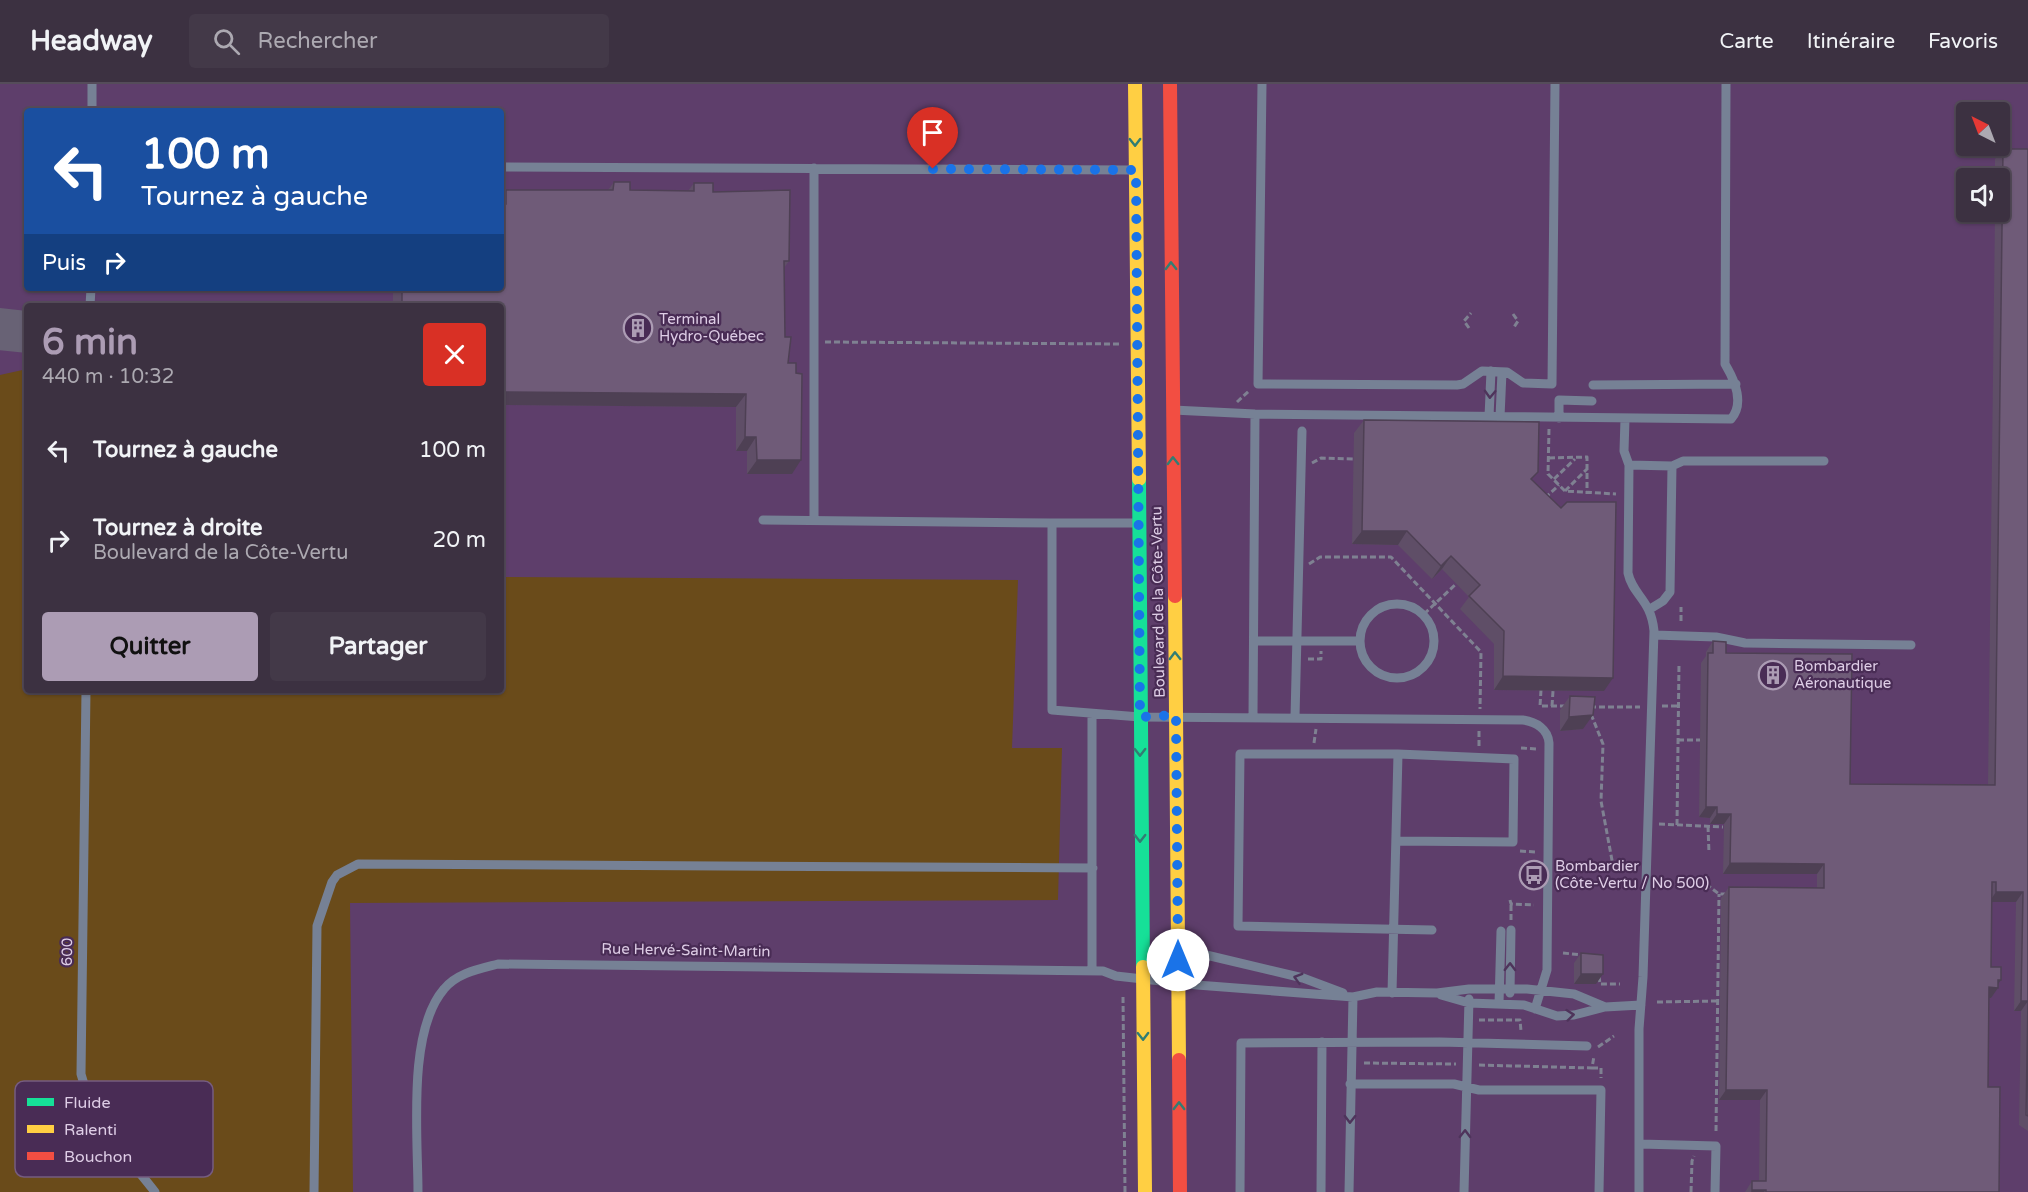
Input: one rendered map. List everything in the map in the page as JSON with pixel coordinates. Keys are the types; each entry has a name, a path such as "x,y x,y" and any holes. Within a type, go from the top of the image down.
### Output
{"street":[{"name":"Boulevard de la Côte-Vertu","path":"1135,84 1145,1192"},
{"name":"Boulevard de la Côte-Vertu","path":"1170,84 1180,1192"}],"lane":[{"path":"92,84 92,108"},
{"path":"1262,84 1258,384 1457,385 1466,382 1477,372 1491,371 1510,374 1522,383 1552,384 1556,84"},
{"path":"1173,410 1255,414 1726,420 1735,411 1736,384 1725,364 1726,84"},
{"path":"504,167 1136,170"},
{"path":"814,168 814,520"},
{"path":"1489,417 1491,371"},
{"path":"1500,417 1502,372"},
{"path":"1593,385 1736,384"},
{"path":"1559,418 1559,400 1592,401"},
{"path":"1252,716 1255,414"},
{"path":"1625,419 1624,452 1629,465 1628,573 1632,585 1650,609 1653,635 1641,1005 1639,1192"},
{"path":"1295,717 1302,431"},
{"path":"1629,465 1672,466 1683,461 1824,461"},
{"path":"1650,609 1663,601 1670,592 1672,466"},
{"path":"763,520 1138,523"},
{"path":"1052,523 1052,710 1140,717 1176,715 1523,720 1542,728 1549,743 1547,970 1535,1009"},
{"path":"1388,604 1413,607 1424,614 1435,635 1435,648 1423,669 1412,676 1400,679 1377,673 1362,653 1359,641 1368,618 1388,604"},
{"path":"1653,635 1716,637 1745,643 1911,645"},
{"path":"1254,641 1359,641"},
{"name":"600","path":"83,1081 86,693"},
{"path":"1092,714 1094,868 1092,970"},
{"path":"1396,841 1513,842 1514,759 1398,754 1240,754 1238,926 1432,930"},
{"path":"1392,993 1398,754"},
{"path":"314,1192 317,926 332,882 338,875 358,864 1094,868"},
{"path":"1499,1004 1506,931 1510,1004"},
{"path":"1178,938 1202,954 1303,978 1353,998 1349,1192"},
{"name":"Rue Hervé-Saint-Martin","path":"418,1192 419,1071 425,1026 432,1006 445,988 460,976 479,969 519,963 1103,970 1116,976 1178,983 1353,998 1377,992 1437,993"},
{"path":"1437,993 1469,989 1510,989 1574,994 1605,1007"},
{"path":"1464,1192 1469,989"},
{"path":"1437,993 1469,1003 1524,1005 1550,1015 1566,1016 1605,1007 1641,1005"},
{"path":"1321,1192 1323,1042"},
{"path":"1240,1192 1241,1043 1351,1042 1587,1046"},
{"path":"1350,1084 1454,1084 1476,1090 1601,1090 1599,1192"},
{"path":"1640,1144 1716,1146 1715,1192"},
{"name":"600","path":"144,1177 155,1192"}],"path":[{"path":"1469,328 1464,321 1471,313"},
{"path":"1514,314 1518,321 1514,327"},
{"path":"814,342 1137,344"},
{"path":"1237,413 1238,400 1258,384"},
{"path":"1549,430 1548,474 1565,491 1616,494"},
{"path":"1554,479 1576,457"},
{"path":"1549,458 1587,457 1587,494"},
{"path":"1321,458 1354,459"},
{"path":"1565,491 1587,469"},
{"path":"1543,499 1558,484"},
{"path":"1320,557 1391,557 1481,652 1480,709"},
{"path":"1424,614 1456,584"},
{"path":"1681,621 1682,607"},
{"path":"1677,825 1679,664"},
{"path":"1541,690 1540,706 1570,706"},
{"path":"1552,691 1552,706"},
{"path":"1580,706 1640,707"},
{"path":"1660,706 1678,706"},
{"path":"1589,707 1603,744 1601,801 1614,871"},
{"path":"1678,740 1700,740"},
{"path":"1517,748 1537,748"},
{"path":"1658,824 1724,827"},
{"path":"1708,826 1708,853"},
{"path":"1707,875 1706,884 1719,894 1730,894"},
{"path":"1716,1131 1719,894"},
{"path":"1510,900 1511,904 1534,905"},
{"path":"1563,953 1581,954 1587,958"},
{"path":"1599,966 1600,984 1620,984"},
{"path":"1123,997 1125,1192"},
{"path":"1657,1002 1719,1001"},
{"path":"1520,1020 1521,1036"},
{"path":"1592,1068 1597,1050 1614,1036"},
{"path":"1520,1066 1521,1060"},
{"path":"1360,1062 1458,1064"},
{"path":"1474,1065 1601,1068 1600,1071"},
{"path":"1691,1192 1692,1161 1695,1155"}],"shaded area":[{"path":"0,84 2028,84 2028,1192 0,1192"},
{"path":"24,370 24,693 504,693 504,577 1018,580 1012,748 1062,748 1058,900 350,903 353,1192 0,1192 0,375"}],"building":[{"name":"Bombardier Aéronautique","path":"2010,149 2028,149 2028,1001 2021,1001 2023,892 1996,892 1996,882 1992,882 1991,967 2001,967 2001,980 1998,980 1998,988 1989,987 1988,1087 2000,1087 1999,1192 1766,1192 1766,1190 1752,1190 1752,1181 1766,1181 1767,1090 1726,1090 1729,887 1824,888 1824,864 1730,863 1731,814 1717,814 1717,807 1706,807 1708,653 1713,653 1713,641 1726,642 1726,653 1852,654 1850,784 1995,785 2002,222 2010,222 2010,168 2003,168 2003,156 2010,156"},
{"name":"Terminal Hydro-Québec","path":"614,182 630,182 630,190 694,191 694,183 713,183 713,192 790,190 789,261 784,261 785,337 791,337 788,363 796,363 796,373 802,374 801,460 757,460 756,437 745,437 746,394 504,392 504,303 402,303 402,291 504,291 506,190 613,190"},
{"path":"1364,420 1539,422 1538,472 1531,479 1561,508 1567,502 1616,502 1613,678 1503,676 1504,631 1469,596 1480,585 1451,556 1441,566 1407,531 1362,531"},
{"path":"1570,696 1595,697 1593,715 1569,717"},
{"path":"1581,953 1603,955 1603,974 1581,974"},
{"path":"2028,1001 2028,1116 2026,1115"}],"taxiway":[{"path":"0,329 24,332"}],"traffic: fast":[{"path":"1139,479 1143,967"}],"traffic: slow":[{"path":"1135,84 1139,479"},
{"path":"1175,596 1179,1060"},
{"path":"1143,967 1145,1192"}],"traffic: jam":[{"path":"1170,84 1175,596"},
{"path":"1179,1060 1180,1192"}],"place":[{"name":"Terminal Hydro-Québec","path":"638,328"},
{"name":"Bombardier Aéronautique","path":"1773,675"},
{"name":"Bombardier (Côte-Vertu / No 500)","path":"1534,875"}],"route":[{"path":"933,169 1136,170 1140,717 1176,715 1178,960"}]}
